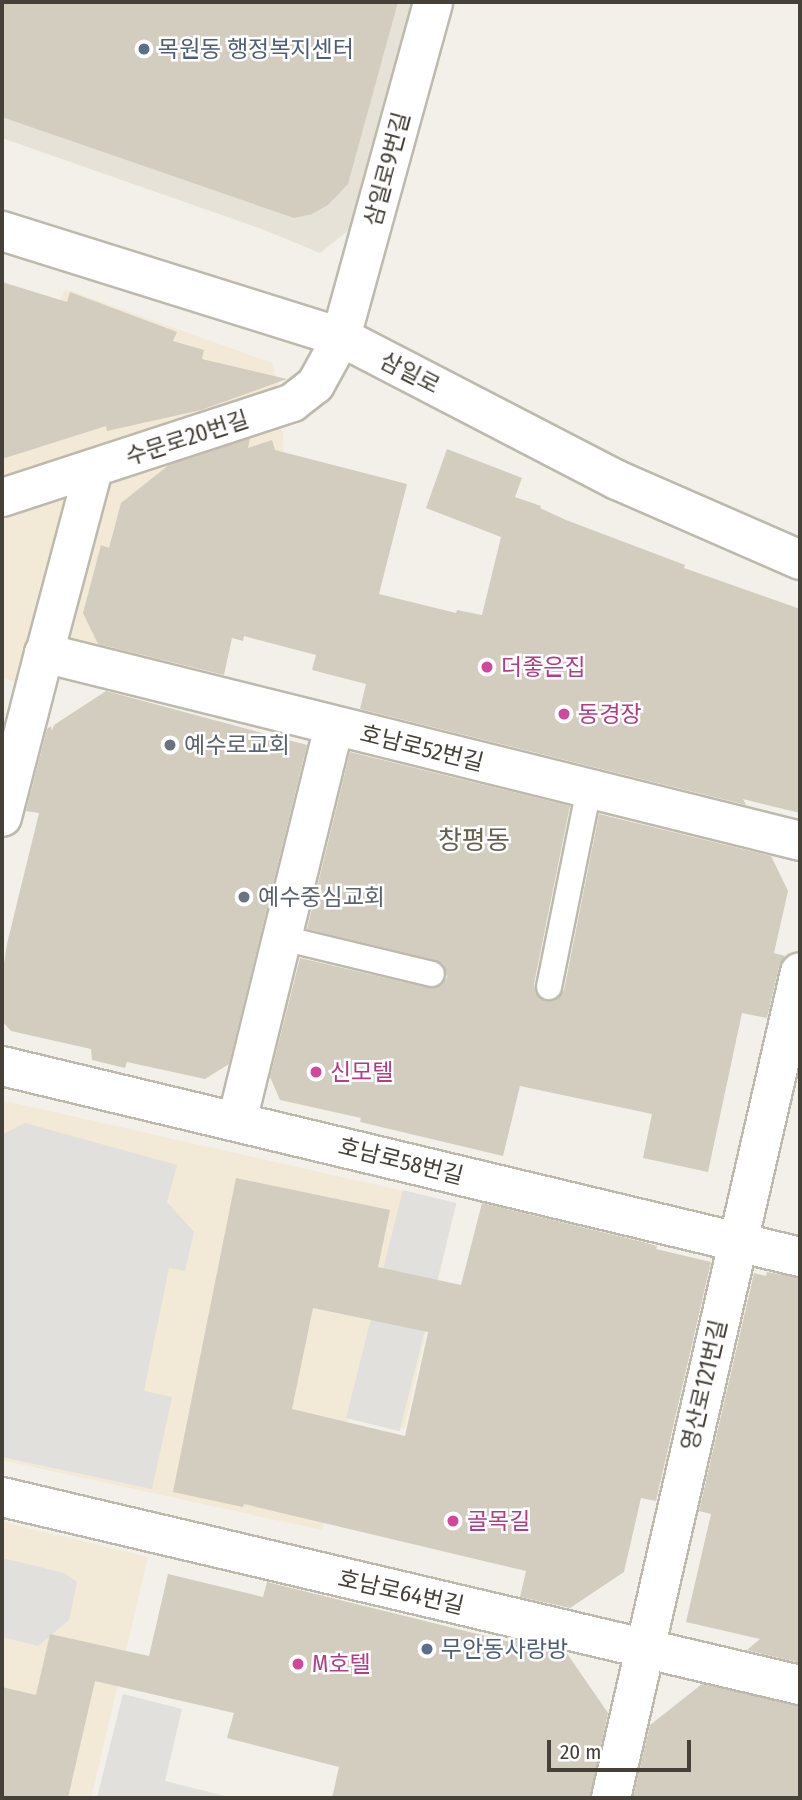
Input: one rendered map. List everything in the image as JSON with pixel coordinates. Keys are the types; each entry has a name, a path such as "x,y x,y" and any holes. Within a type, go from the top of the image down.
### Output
{"street":[{"name":"삼일로9번길","path":"341,337 433,2"},
{"name":"삼일로","path":"2,231 341,337 617,480 800,561"},
{"name":"수문로20번길","path":"2,497 292,402 315,384 341,337"},
{"path":"2,817 93,469"},
{"name":"호남로52번길","path":"44,653 800,841"},
{"path":"237,1121 334,726"},
{"name":"영산로121번길","path":"611,1798 736,1242 800,972"},
{"name":"호남로58번길","path":"2,1066 800,1257"},
{"name":"호남로64번길","path":"2,1497 800,1685"}],"lane":[{"path":"550,987 589,789"},
{"path":"282,939 432,974"}],"shaded area":[{"path":"2,2 420,2 354,226 320,253 262,229 2,138"},
{"path":"65,289 272,363 278,384 265,398 250,399 283,432 285,474 185,560 161,663 74,640 17,682 2,678 2,370 38,354"},
{"path":"5,1101 456,1203 404,1429 348,1418 322,1530 2,1460 2,1103"},
{"path":"25,1123 177,1165 167,1202 194,1232 185,1271 169,1268 144,1391 172,1397 152,1489 2,1457 2,1135"},
{"path":"403,1190 456,1203 400,1431 346,1418"},
{"path":"2,1522 148,1557 91,1798 2,1798"},
{"path":"2,1558 64,1573 77,1582 69,1620 38,1646 2,1637"},
{"path":"123,1694 182,1709 165,1781 233,1798 97,1798"}],"building":[{"path":"2,2 398,2 348,184 328,205 312,214 294,218 2,117"},
{"path":"2,282 67,302 70,292 177,332 173,341 204,350 202,359 287,379 201,410 107,431 106,426 2,459"},
{"path":"250,438 248,448 272,440 275,450 407,484 379,594 456,613 457,610 482,615 501,537 426,508 447,449 522,478 515,497 541,506 540,508 566,520 685,565 684,568 800,609 800,813 743,799 746,805 360,709 366,684 312,670 316,655 244,636 243,641 232,638 224,675 98,644 83,613 101,545 109,548 121,503 170,464"},
{"path":"106,691 307,745 229,1064 205,1079 127,1062 125,1068 92,1060 91,1049 11,1031 2,1021 2,976 7,944 39,813 26,811 47,729 51,726 52,731 54,725"},
{"path":"350,752 570,806 534,984 535,992 545,1001 554,1001 564,990 599,814 771,856 788,891 774,953 785,956 779,967 767,1018 742,1013 708,1172 643,1158 652,1114 520,1086 503,1156 360,1122 361,1118 280,1100 270,1077 300,958 429,988 442,985 447,977 443,964 435,960 307,929"},
{"path":"236,1178 390,1210 378,1267 461,1285 482,1203 643,1242 657,1246 656,1249 711,1262 656,1501 641,1498 624,1572 570,1608 520,1597 526,1571 244,1504 243,1507 173,1492","holes":["313,1308 428,1332 405,1436 292,1409"]},
{"path":"767,1272 800,1278 800,1663 747,1650 760,1639 686,1622 711,1514 699,1511 754,1273 766,1276"},
{"path":"168,1574 263,1597 267,1582 510,1642 511,1639 566,1652 608,1713 590,1798 332,1798 339,1767 227,1738 234,1713 95,1681 68,1798 2,1798 2,1687 36,1695 50,1634 149,1656"},
{"path":"702,1684 800,1706 800,1798 633,1798 650,1725"}],"place":[{"name":"목원동 행정복지센터","path":"144,49"},
{"name":"더좋은집","path":"487,667"},
{"name":"동경장","path":"564,714"},
{"name":"예수로교회","path":"170,745"},
{"name":"예수중심교회","path":"244,897"},
{"name":"신모텔","path":"316,1072"},
{"name":"골목길","path":"453,1521"},
{"name":"무안동사랑방","path":"427,1649"},
{"name":"M호텔","path":"298,1664"}],"district":[{"name":"창평동","path":"474,841"}]}
